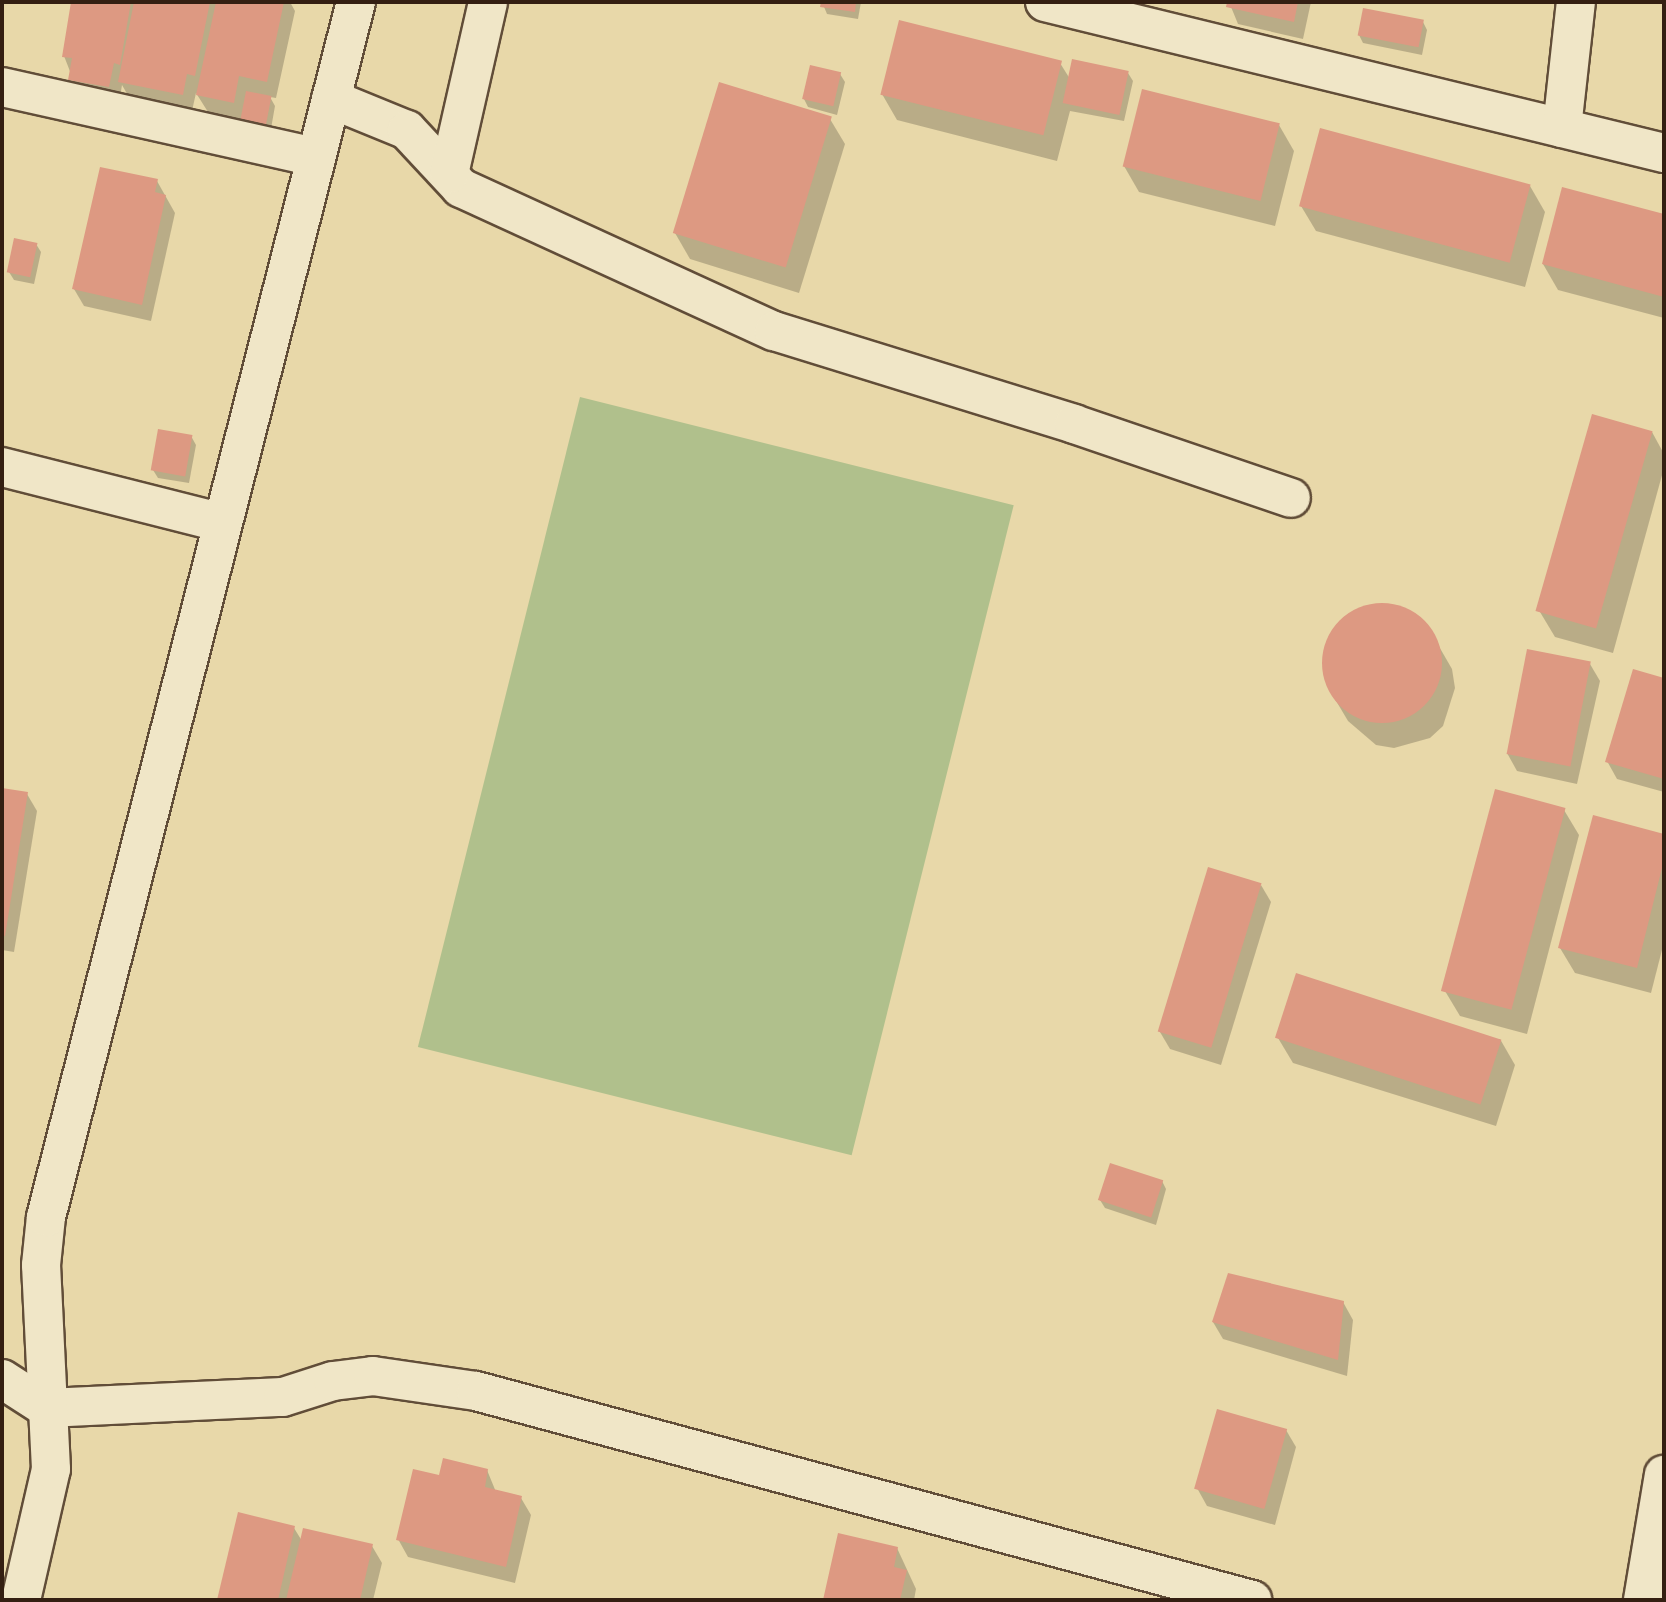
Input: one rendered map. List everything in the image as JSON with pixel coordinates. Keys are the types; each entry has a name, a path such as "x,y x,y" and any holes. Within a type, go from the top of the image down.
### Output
{"street":[{"path":"20,1600 51,1469 53,1438 47,1408 41,1265 46,1217 220,522 356,2"},
{"path":"449,174 488,2"},
{"path":"1045,2 1664,153"},
{"path":"1562,128 1576,2"},
{"path":"2,87 316,157"},
{"path":"331,99 407,130 461,188 546,230 774,331 1074,424 1291,498"},
{"path":"2,467 220,522"},
{"path":"2,1379 47,1408 283,1397 332,1381 373,1376 476,1391 1252,1600"},
{"path":"1643,1600 1664,1475"}],"green space":[{"path":"580,397 1014,505 852,1155 418,1047"}],"building":[{"path":"71,2 131,2 120,65 114,63 109,87 68,80 72,58 62,57"},
{"path":"134,2 210,2 195,76 187,74 183,95 118,82"},
{"path":"216,2 284,2 267,82 239,76 234,103 196,95"},
{"path":"821,2 856,2 855,12 820,7"},
{"path":"1227,2 1298,2 1294,22 1226,7"},
{"path":"1363,8 1424,20 1419,47 1358,35"},
{"path":"899,20 1062,61 1043,135 880,95"},
{"path":"1072,59 1129,71 1119,115 1063,103"},
{"path":"810,65 841,72 833,106 802,99"},
{"path":"719,82 832,116 786,268 673,233"},
{"path":"1142,89 1280,123 1260,201 1123,167"},
{"path":"246,91 272,96 265,131 239,126"},
{"path":"1320,128 1531,184 1510,263 1299,206"},
{"path":"100,167 158,179 155,192 166,195 142,305 72,289"},
{"path":"1562,187 1664,214 1664,297 1542,264"},
{"path":"14,238 37,243 30,277 7,272"},
{"path":"1592,414 1653,431 1596,628 1535,611"},
{"path":"158,429 192,435 185,476 151,470"},
{"path":"1382,603 1405,608 1424,621 1437,640 1442,663 1437,686 1424,705 1405,718 1382,723 1359,718 1340,705 1327,686 1322,663 1327,640 1340,621 1359,608"},
{"path":"1527,649 1591,661 1570,766 1507,754"},
{"path":"1633,669 1664,678 1664,779 1605,762"},
{"path":"2,788 28,792 5,936 2,935"},
{"path":"1495,789 1566,808 1511,1010 1441,991"},
{"path":"1593,815 1664,834 1664,860 1637,968 1558,948"},
{"path":"1208,867 1262,883 1211,1048 1158,1031"},
{"path":"1296,973 1501,1040 1480,1104 1275,1038"},
{"path":"1110,1163 1163,1180 1151,1217 1098,1200"},
{"path":"1228,1273 1344,1301 1338,1360 1212,1322"},
{"path":"1217,1409 1287,1429 1264,1509 1194,1489"},
{"path":"443,1458 488,1469 485,1487 522,1496 506,1567 396,1540 413,1469 439,1475"},
{"path":"238,1512 295,1526 278,1600 217,1600"},
{"path":"303,1528 373,1544 360,1600 286,1600"},
{"path":"838,1533 898,1547 894,1567 907,1570 900,1600 823,1600"}]}
